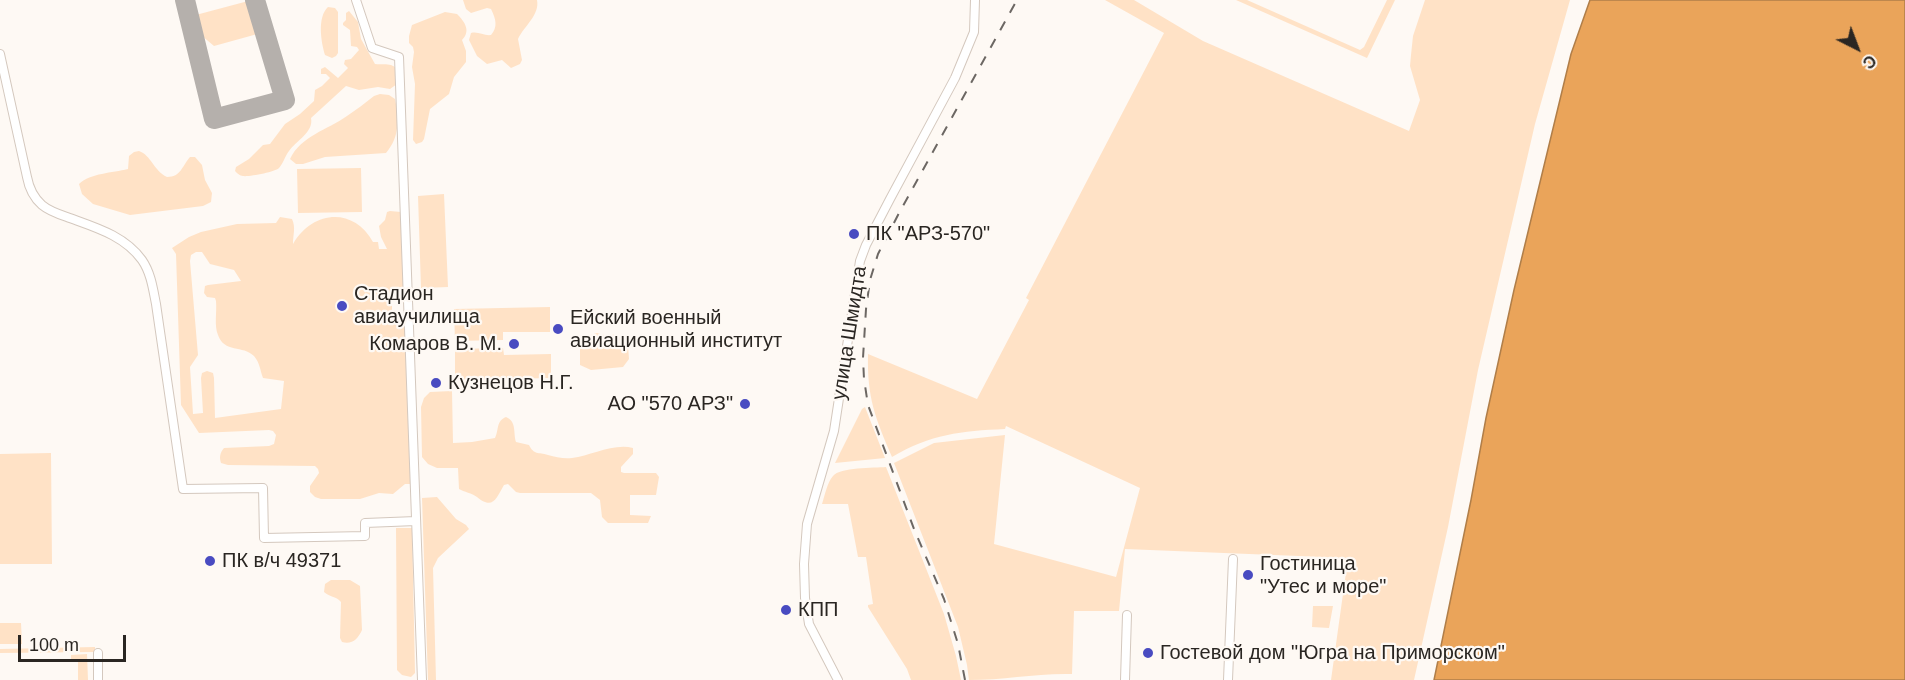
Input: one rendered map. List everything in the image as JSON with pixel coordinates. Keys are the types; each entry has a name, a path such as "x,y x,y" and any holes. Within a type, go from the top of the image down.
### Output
{"street":[{"path":"356,0 372,48 399,57 422,680"},
{"name":"улица Шмидта","path":"838,680 807,618 804,564 807,524 834,431 860,261 885,208 955,78 974,32 975,0"},
{"path":"0,54 31,193 45,208 119,239 136,254 149,274 156,304 183,489 263,488 264,538 365,536 365,523 416,521"},
{"path":"1228,680 1233,559"},
{"path":"1125,680 1127,615"},
{"path":"98,653 98,680"}],"shaded area":[{"path":"252,0 261,33 214,46 195,30 192,16"},
{"path":"463,0 537,0 534,16 518,39 522,60 520,64 511,68 502,60 487,64 477,56 469,40 471,33 491,35 495,29 495,20 491,9 471,13 466,9"},
{"path":"1105,0 1134,0 1203,41 1409,131 1420,100 1410,66 1413,36 1425,0 1570,0 1535,124 1478,370 1448,527 1414,680 1331,680 1348,558 1125,549 1119,611 1074,611 1072,674 969,680 958,627 894,463 934,443 1005,435 994,544 1116,577 1140,488 1006,426 1005,429 947,435 920,443 892,457 873,407 868,354 977,399 1029,300 1026,298 1164,33"},
{"path":"1236,0 1247,0 1360,50 1364,47 1387,0 1395,0 1367,58"},
{"path":"1590,0 1905,0 1905,680 1434,680 1514,290 1571,54"},
{"path":"328,7 335,8 338,12 338,53 332,58 325,55 321,37 322,17"},
{"path":"349,11 358,22 361,39 375,64 390,65 397,69 397,84 390,89 378,87 359,90 346,86 311,118 310,128 289,151 279,168 256,175 239,174 235,171 236,167 249,159 263,145 270,144 285,124 314,101 315,90 330,78 326,74 321,74 321,69 325,67 338,78 348,68 344,64 345,60 351,59 359,50 351,46 350,30 343,25 346,13"},
{"path":"445,12 457,14 466,27 465,37 462,40 466,51 466,62 454,77 449,94 430,109 424,139 416,144 413,140 415,84 412,67 414,52 409,43 409,36 412,25"},
{"path":"380,94 389,95 395,99 397,113 396,134 386,153 325,157 303,164 296,164 290,159 308,139"},
{"path":"139,151 167,177 178,173 190,157 195,157 202,165 205,180 212,193 211,202 203,206 130,215 93,204 82,194 79,184 84,180 96,175 128,169 129,156"},
{"path":"361,168 362,212 298,213 297,169"},
{"path":"444,194 448,287 421,288 418,196"},
{"path":"387,212 401,212 404,297 392,297 390,323 405,324 411,484 405,484 393,494 379,493 360,499 321,499 310,492 310,486 319,473 315,466 221,463 220,455 224,448 269,446 274,444 276,435 269,430 199,433 181,405 176,254 172,248 201,232 237,224 276,223 280,217 292,219 293,244 311,225 321,219 333,217 355,222 365,230 373,242 378,242 379,249 387,249 379,226 385,220","holes":["202,252 210,264 234,270 241,281 205,286 204,293 207,297 215,298 216,301 216,327 221,341 229,347 254,356 263,378 284,381 281,409 215,418 214,378 213,373 207,371 202,373 201,378 203,413 193,414 190,367 198,355 190,261 191,255"]},
{"path":"550,307 550,332 503,332 503,340 455,341 454,309"},
{"path":"597,333 608,336 616,334 628,345 629,359 623,367 591,370 580,365 580,342 587,336"},
{"path":"503,348 504,355 551,354 551,378 455,380 455,349"},
{"path":"452,391 453,443 495,438 499,423 506,417 513,424 516,442 529,445 537,453 569,458 618,447 633,448 633,454 621,467 621,472 656,473 659,477 656,495 630,495 630,515 651,516 648,523 608,523 602,517 600,500 591,493 520,493 508,484 504,485 494,501 487,503 459,489 458,468 437,468 428,464 422,457 421,407 424,398 430,392"},
{"path":"865,407 885,458 835,463 862,409"},
{"path":"51,453 52,564 0,564 0,454"},
{"path":"886,467 944,614 961,680 911,680 907,669 868,607 873,604 866,557 858,557 848,504 822,504 829,482 837,473 850,469"},
{"path":"437,497 456,519 469,529 438,558 433,568 436,680 428,680 422,498"},
{"path":"396,528 412,528 415,673 411,677 402,675 397,670"},
{"path":"331,580 350,580 360,586 362,630 357,639 352,642 342,642 340,638 341,602 324,592 325,584"},
{"path":"1313,606 1333,606 1329,628 1312,627"},
{"path":"0,623 21,623 22,644 0,644"},
{"path":"95,647 95,652 0,653 0,649"},
{"path":"87,654 88,680 78,680 78,661 71,661 71,655"}],"taxiway":[{"path":"185,0 214,119 285,100 255,0"}],"railway":[{"path":"965,680 958,644 944,599 914,529 868,405 863,358 866,309 870,280 878,254 1017,0"}],"place":[{"name":"ПК \"АРЗ-570\"","path":"854,234"},
{"name":"Стадион авиаучилища","path":"342,306"},
{"name":"Ейский военный авиационный институт","path":"558,329"},
{"name":"Комаров В. М.","path":"514,344"},
{"name":"Кузнецов Н.Г.","path":"436,383"},
{"name":"АО \"570 АРЗ\"","path":"745,404"},
{"name":"ПК в/ч 49371","path":"210,561"},
{"name":"Гостиница \"Утес и море\"","path":"1248,575"},
{"name":"КПП","path":"786,610"},
{"name":"Гостевой дом \"Югра на Приморском\"","path":"1148,653"}]}
